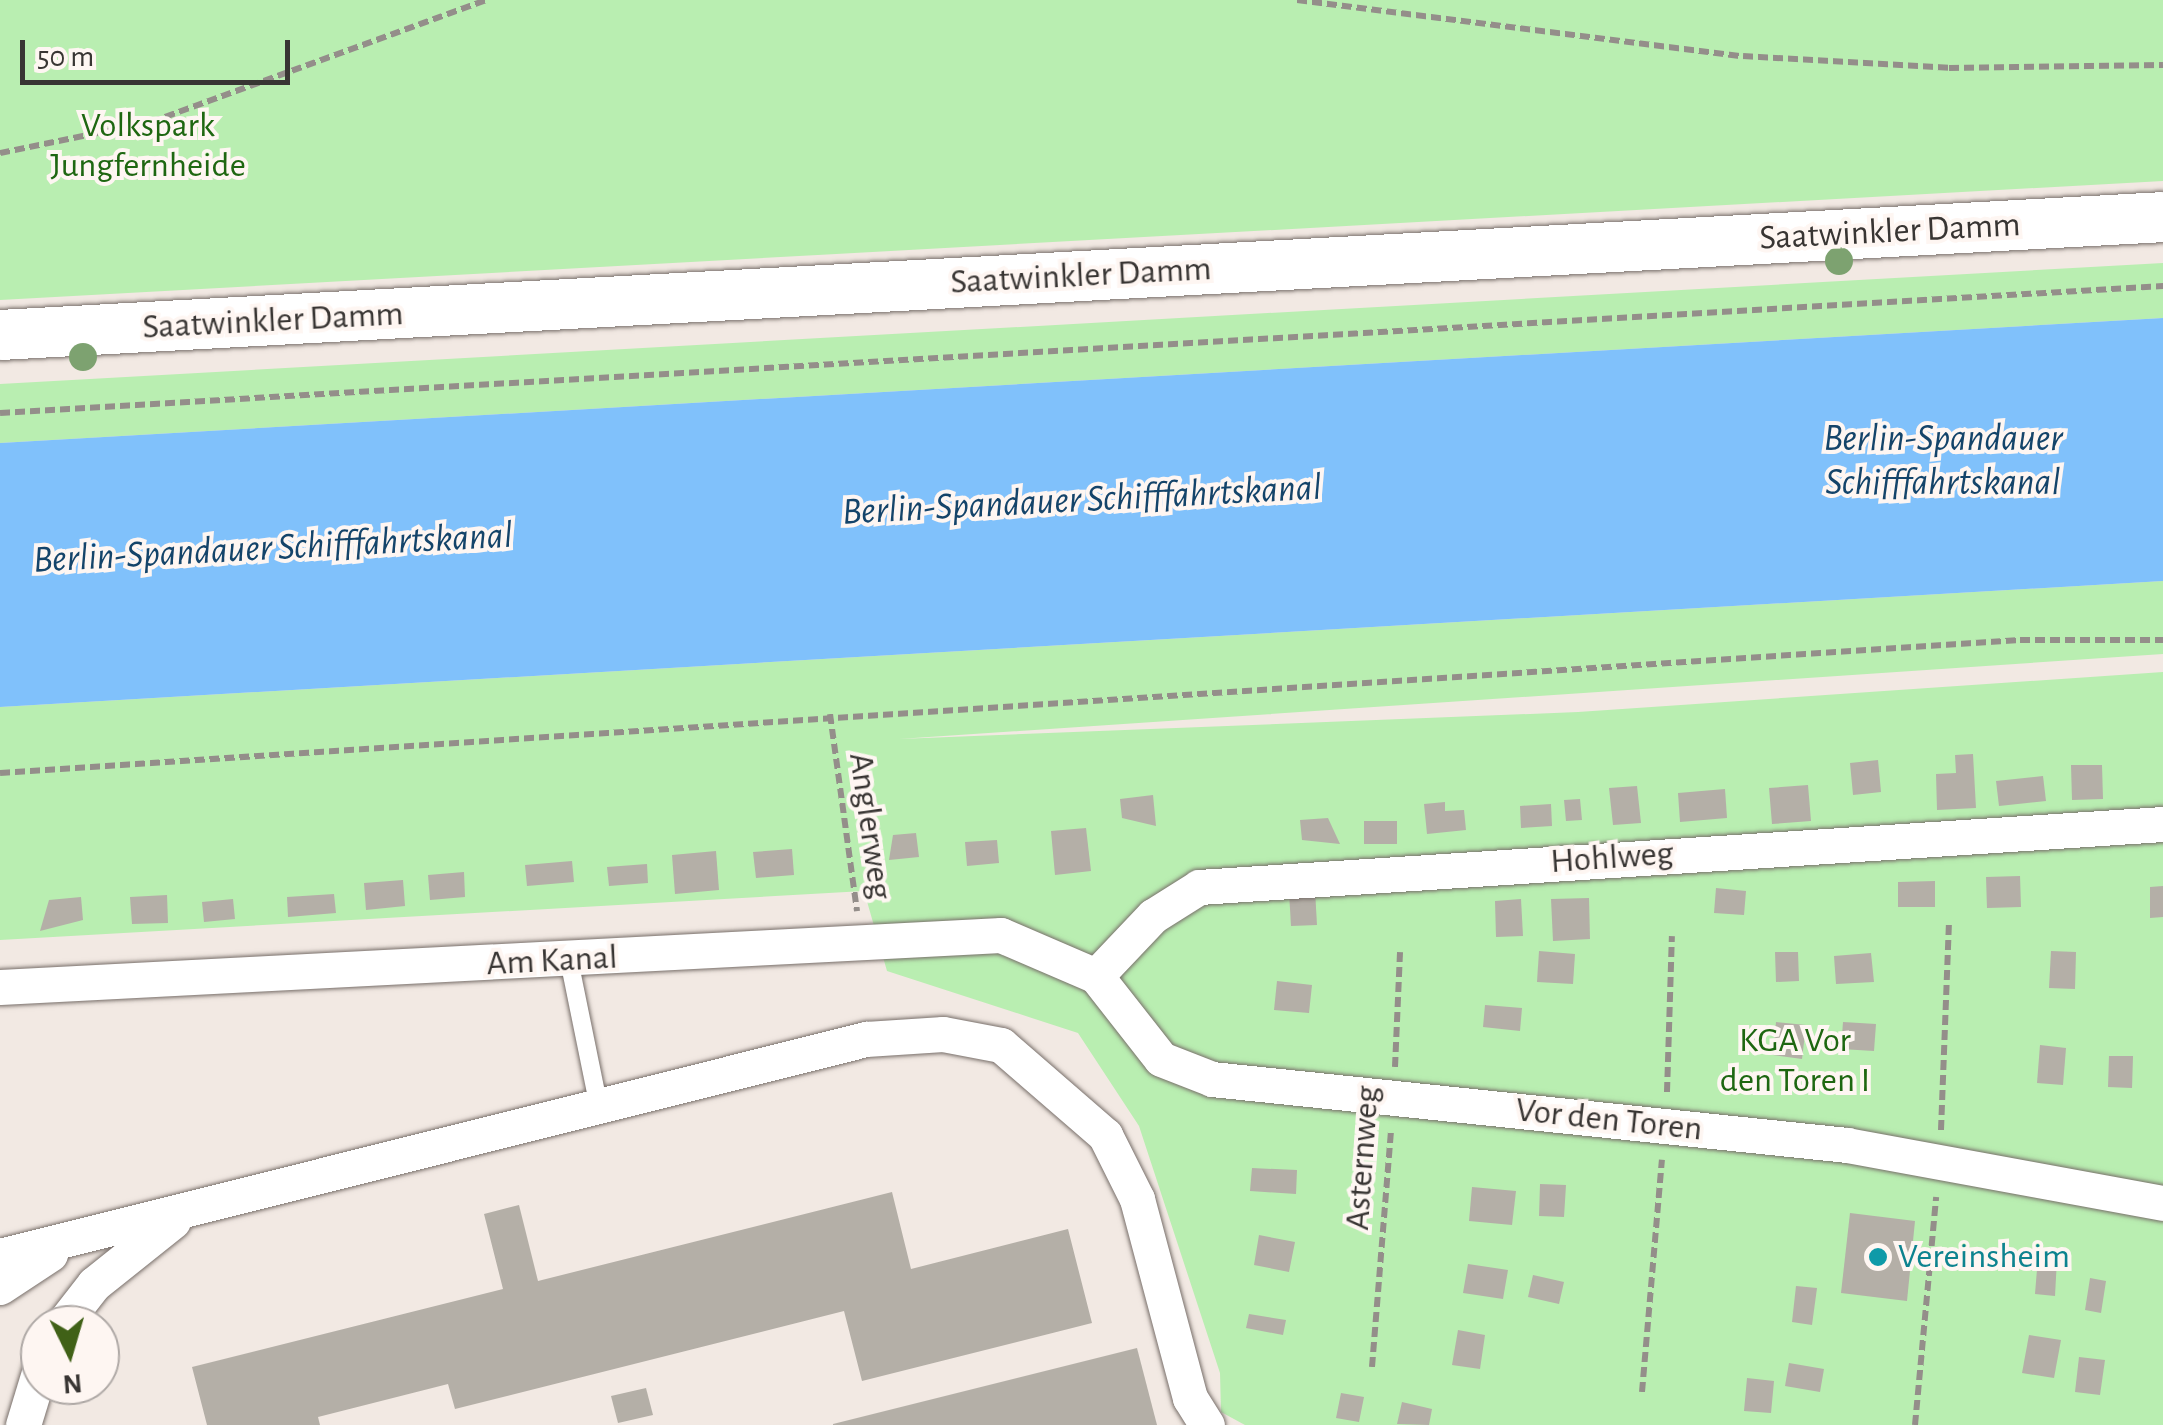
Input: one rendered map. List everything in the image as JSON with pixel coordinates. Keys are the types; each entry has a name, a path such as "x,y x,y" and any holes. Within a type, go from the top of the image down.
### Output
{"main road":[{"name":"Saatwinkler Damm","path":"0,336 2163,218"}],"street":[{"name":"Hohlweg","path":"1096,976 1153,916 1199,887 2163,824"},
{"name":"Am Kanal","path":"0,987 1001,935 1096,976"},
{"name":"Vor den Toren","path":"1096,976 1160,1059 1212,1079 1865,1148 2163,1203"},
{"path":"0,1256 866,1039 943,1034 1001,1045 1104,1135 1137,1199 1190,1398 1207,1425"},
{"path":"82,1305 158,1227 227,1198"},
{"path":"0,1287 97,1233"}],"lane":[{"path":"569,960 599,1108"}],"path":[{"path":"0,153 151,122 486,0"},
{"path":"1296,0 1743,56 1949,68 2163,65"},
{"path":"0,412 2163,286"},
{"path":"0,774 830,714 2000,641 2163,640"},
{"name":"Anglerweg","path":"830,714 862,944"},
{"name":"Asternweg","path":"1372,1368 1394,1098 1400,952"}],"green space":[{"name":"Volkspark Jungfernheide","path":"0,0 2163,0 2163,181 0,300"},
{"path":"2163,263 2163,318 0,443 0,384"},
{"name":"KGA Vor den Toren I","path":"2163,581 2163,654 899,739 1578,712 2163,672 2163,1425 1245,1425 1221,1412 1220,1373 1139,1126 1078,1033 887,971 864,891 0,940 0,707"}],"water":[{"name":"Berlin-Spandauer Schifffahrtskanal","path":"2163,318 2163,581 0,707 0,443"}],"building":[{"path":"1973,754 1976,808 1937,810 1936,774 1956,773 1955,755"},
{"path":"1878,760 1881,792 1853,795 1850,763"},
{"path":"2071,765 2102,765 2103,799 2072,800"},
{"path":"2043,776 2046,801 1999,806 1996,781"},
{"path":"1808,785 1811,821 1772,824 1769,788"},
{"path":"1637,786 1641,823 1613,825 1609,788"},
{"path":"1725,789 1727,818 1680,822 1678,793"},
{"path":"1153,795 1156,826 1122,818 1120,799"},
{"path":"1580,799 1582,820 1566,821 1564,800"},
{"path":"1445,802 1445,811 1464,810 1466,830 1427,834 1424,804"},
{"path":"1551,804 1552,826 1521,828 1520,806"},
{"path":"1328,818 1340,844 1302,840 1300,820"},
{"path":"1364,821 1397,821 1397,844 1364,844"},
{"path":"1086,828 1091,871 1055,875 1051,831"},
{"path":"916,833 919,857 889,860 893,835"},
{"path":"997,840 999,863 967,866 965,842"},
{"path":"792,849 794,875 756,878 753,852"},
{"path":"716,851 719,890 675,894 672,855"},
{"path":"572,861 574,882 527,886 525,865"},
{"path":"647,864 648,883 609,886 607,867"},
{"path":"464,872 465,897 430,900 428,875"},
{"path":"2020,876 2021,907 1987,908 1986,877"},
{"path":"403,880 405,906 366,910 364,883"},
{"path":"1935,881 1935,907 1898,907 1898,882"},
{"path":"2163,886 2163,917 2150,918 2150,887"},
{"path":"1716,888 1746,891 1744,915 1714,913"},
{"path":"1315,890 1317,925 1291,926 1289,892"},
{"path":"334,894 336,913 288,917 287,897"},
{"path":"167,895 168,923 132,924 130,897"},
{"path":"81,897 83,920 40,931 49,900"},
{"path":"1589,898 1590,939 1553,941 1551,899"},
{"path":"233,899 235,919 204,922 202,902"},
{"path":"1521,899 1523,936 1496,937 1495,901"},
{"path":"1539,951 1575,954 1573,984 1537,982"},
{"path":"2051,951 2076,952 2075,989 2049,988"},
{"path":"1775,952 1798,952 1799,981 1776,982"},
{"path":"1871,953 1874,982 1836,984 1834,956"},
{"path":"1277,981 1312,985 1309,1013 1274,1010"},
{"path":"1485,1005 1522,1008 1520,1031 1483,1027"},
{"path":"1776,1022 1806,1025 1802,1059 1773,1055"},
{"path":"1843,1022 1876,1024 1874,1051 1841,1049"},
{"path":"2040,1045 2066,1048 2063,1085 2037,1083"},
{"path":"2109,1056 2133,1056 2132,1088 2108,1087"},
{"path":"1252,1168 1297,1170 1296,1194 1250,1191"},
{"path":"1540,1184 1566,1185 1564,1217 1539,1216"},
{"path":"1472,1187 1516,1191 1512,1225 1469,1221"},
{"path":"892,1192 911,1269 1068,1229 1092,1323 862,1381 844,1311 455,1409 448,1384 318,1417 320,1425 207,1425 192,1367 503,1289 484,1214 519,1205 538,1281"},
{"name":"Vereinsheim","path":"1850,1213 1915,1221 1907,1301 1841,1293"},
{"path":"1259,1235 1295,1242 1289,1272 1254,1265"},
{"path":"2038,1257 2057,1259 2055,1296 2035,1294"},
{"path":"1468,1264 1508,1270 1503,1299 1463,1293"},
{"path":"1533,1275 1564,1282 1559,1304 1528,1297"},
{"path":"2090,1278 2106,1281 2101,1313 2085,1310"},
{"path":"1796,1286 1817,1288 1812,1325 1792,1322"},
{"path":"1249,1314 1286,1320 1283,1335 1246,1328"},
{"path":"1458,1330 1485,1335 1480,1369 1452,1365"},
{"path":"2029,1335 2061,1340 2054,1378 2022,1373"},
{"path":"1137,1348 1157,1425 833,1425 833,1424"},
{"path":"2079,1357 2105,1360 2100,1395 2075,1392"},
{"path":"1789,1363 1824,1369 1820,1392 1785,1386"},
{"path":"1747,1378 1774,1381 1771,1413 1744,1411"},
{"path":"646,1388 653,1415 618,1423 611,1396"},
{"path":"1341,1393 1364,1397 1359,1422 1336,1418"},
{"path":"1402,1402 1432,1409 1429,1425 1397,1424"}],"place":[{"name":"Vereinsheim","path":"1878,1257"}]}
